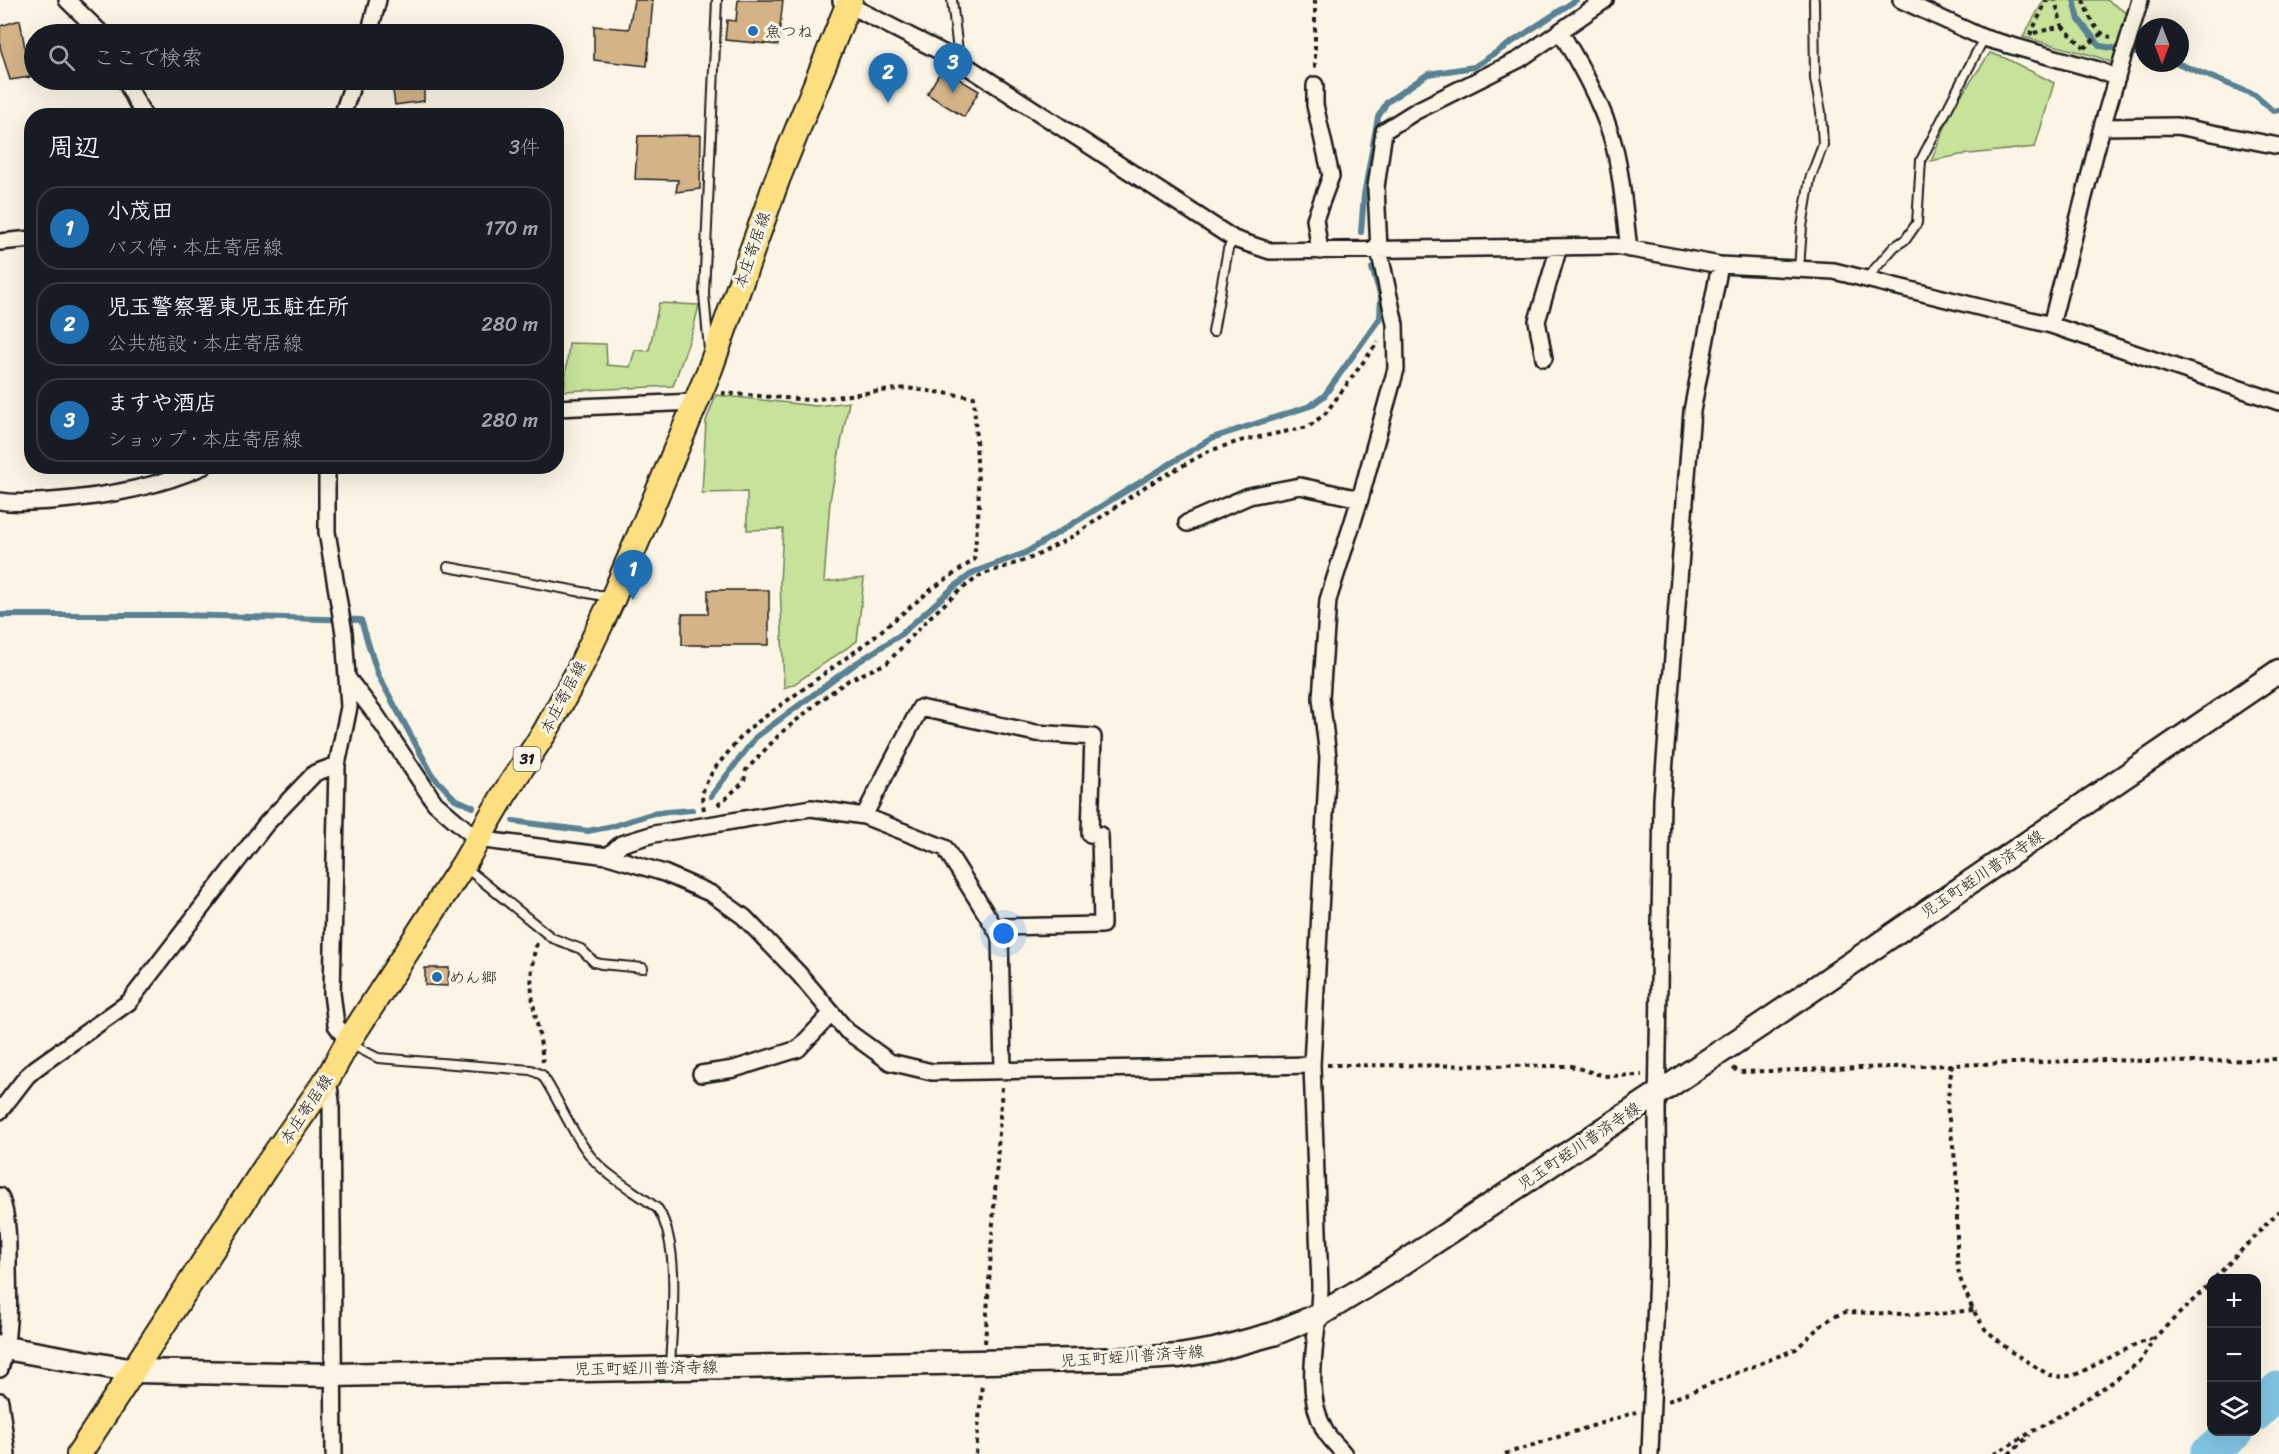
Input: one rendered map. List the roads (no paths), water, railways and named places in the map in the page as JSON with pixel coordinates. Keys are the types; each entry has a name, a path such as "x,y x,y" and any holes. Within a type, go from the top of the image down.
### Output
{"main road":[{"name":"本庄寄居線","path":"79,1454 265,1168 328,1078 348,1042 463,865 477,838 545,732 614,598 702,387 777,180 846,2"},
{"name":"児玉町蛭川普済寺線","path":"2,1354 134,1371 333,1375 983,1363 1179,1356 1214,1350 1273,1334 1319,1315 1385,1275 1658,1083 1715,1055 2279,670"}],"street":[{"path":"67,0 92,24"},
{"path":"372,24 378,0"},
{"path":"1344,1454 1324,1430 1314,1405 1313,1379 1319,1315 1312,1065 1328,757 1321,698 1328,600 1360,499 1396,369 1395,324 1379,250 1376,187 1384,131 1416,111 1520,59 1605,0"},
{"path":"1900,0 1984,38 2098,70 2116,78"},
{"path":"2051,325 2102,127 2140,0"},
{"path":"846,2 959,61 1234,239 1270,251 1615,246 1720,265 1834,271 2051,325 2279,402"},
{"path":"1560,31 1597,99 1611,136 1618,167 1629,249"},
{"path":"1315,85 1315,105 1331,176 1315,219 1320,251"},
{"path":"130,90 140,108"},
{"path":"345,108 351,90"},
{"path":"2102,127 2177,126 2279,146"},
{"path":"0,242 24,240"},
{"path":"1544,358 1537,321 1559,247"},
{"path":"1650,1454 1658,1246 1662,799 1692,411 1720,265"},
{"path":"564,407 702,387"},
{"path":"0,501 14,504 96,498 187,474"},
{"path":"327,474 327,531 344,633 349,680 349,707 338,765 332,993 336,1025 348,1042"},
{"path":"1187,523 1250,496 1300,486 1360,499"},
{"path":"349,680 435,803 477,838 608,856 664,873 712,894 744,917 799,974 847,1031 890,1062 932,1072 1312,1065"},
{"path":"864,816 920,708 1036,734 1093,736 1090,834 1100,835 1101,925 994,927"},
{"path":"0,1111 36,1068 129,1002 266,824 315,773 338,765"},
{"path":"608,856 621,844 654,834 811,808 864,816 945,848 1000,936 1003,1071"},
{"path":"701,1074 734,1069 798,1048 832,1013"},
{"path":"328,1078 332,1101 334,1454"},
{"path":"0,1196 7,1216 9,1321 2,1354"},
{"path":"0,1401 7,1454"}],"lane":[{"path":"702,387 717,0"},
{"path":"952,0 959,61"},
{"path":"1799,269 1802,226 1810,178 1823,145 1821,112 1815,79 1814,0"},
{"path":"1866,279 1894,247 1906,239 1917,223 1921,160 1984,38"},
{"path":"1213,332 1228,249 1234,239"},
{"path":"448,567 614,598"},
{"path":"463,865 552,939 580,949 594,962 611,966 643,968"},
{"path":"348,1042 378,1058 531,1070 542,1075 593,1159 658,1209 663,1217 672,1262 670,1368"}],"waterway":[{"path":"1361,232 1364,195 1378,117 1387,102 1428,74 1474,67 1576,0"},
{"path":"2074,0 2079,20 2100,46 2113,48"},
{"path":"2189,68 2255,95 2273,111 2279,110"},
{"path":"711,796 756,737 855,664 900,635 974,572 1025,553 1212,438 1310,406 1324,396 1380,318 1381,297 1372,268"},
{"path":"0,615 178,615 361,620 378,675 433,776 455,799 473,807"},
{"path":"513,821 588,831 654,813 692,810"},
{"path":"2261,1408 2279,1389"},
{"path":"2208,1454 2230,1436"}],"place":[{"name":"魚つね","path":"753,31"},
{"name":"ますや酒店","path":"953,93"},
{"name":"児玉警察署東児玉駐在所","path":"888,103"},
{"name":"小茂田","path":"633,600"},
{"name":"めん郷","path":"437,977"}]}
